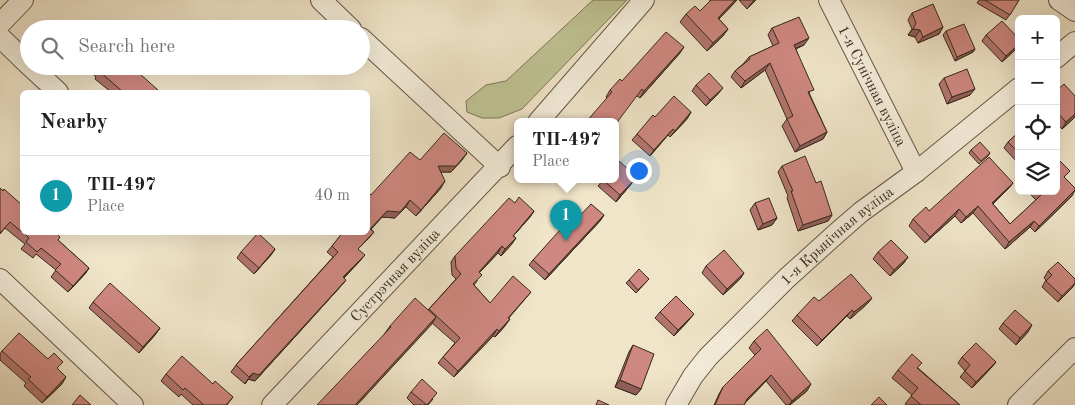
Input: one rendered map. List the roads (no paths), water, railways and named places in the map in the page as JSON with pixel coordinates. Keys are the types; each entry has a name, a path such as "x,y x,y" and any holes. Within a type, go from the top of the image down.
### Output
{"street":[{"path":"0,24 23,0"},
{"path":"321,0 342,20"},
{"path":"541,118 644,0"},
{"name":"1-я Сунічная вуліца","path":"829,0 916,172"},
{"path":"1059,0 1075,11"},
{"path":"0,37 20,56"},
{"path":"1060,55 1075,42"},
{"path":"370,46 500,167"},
{"path":"40,75 56,90"},
{"name":"1-я Крынічная вуліца","path":"676,405 693,376 708,357 786,278 861,212 916,172 1015,91"},
{"name":"Сустрэчная вуліца","path":"272,405 500,167 514,150"},
{"path":"0,279 133,405"},
{"path":"1018,405 1075,348"}],"place":[{"name":"ТП-497","path":"566,241"}]}
